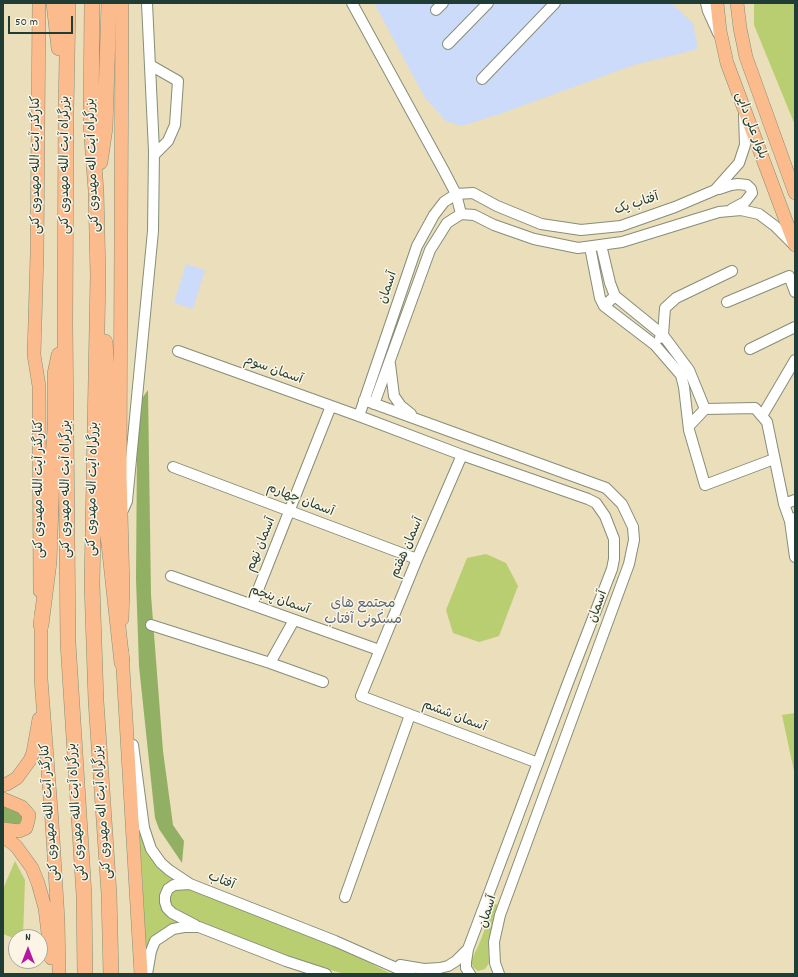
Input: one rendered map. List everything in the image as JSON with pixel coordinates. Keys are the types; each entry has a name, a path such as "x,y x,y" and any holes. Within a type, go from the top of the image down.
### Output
{"highway":[{"path":"54,3 66,110"},
{"name":"بزرگراه آیت الله مهدوی کنی","path":"68,3 65,324 68,643 84,895 85,974"},
{"name":"بزرگراه آیت اله مهدوی کنی","path":"92,3 91,125 96,191 98,276 92,584 96,701 109,894 111,974"},
{"path":"96,191 105,128 109,3"},
{"path":"98,276 103,300 107,371 108,535 122,663"},
{"path":"41,625 49,562 55,429 55,374 65,324"}],"main road":[{"name":"کنارگذر آیت الله مهدوی کنی","path":"40,3 37,254 34,355 39,386 41,679 58,920 57,974"},
{"path":"122,3 120,476 123,588 122,663 141,974"},
{"name":"بلوار علی دایی","path":"717,3 720,31 727,63 795,246"},
{"name":"بلوار علی دایی","path":"737,3 746,57 795,193"},
{"path":"3,785 17,778 26,767 33,753 40,714 41,679"},
{"path":"3,799 22,807 29,815 26,828 19,831 3,829"},
{"path":"3,836 16,846 32,868 38,883 45,908 52,965 57,974"}],"street":[{"path":"121,516 127,501 153,231 154,155 147,3"},
{"path":"352,3 456,194 462,214 474,215 494,225 534,239 578,248 622,242 719,212 742,210 759,214 775,226 795,246"},
{"path":"448,44 488,3"},
{"path":"482,79 556,3"},
{"path":"706,3 722,43"},
{"path":"150,65 178,80 175,125 168,141 154,155"},
{"name":"آفتاب یک","path":"456,194 473,193 497,206 541,224 581,230 621,226 715,190 739,163 745,145 744,110"},
{"path":"715,190 738,184 746,185 750,189 752,193 745,202 728,211"},
{"name":"آسمان","path":"369,402 417,246 434,215 444,202 456,194"},
{"name":"آسمان","path":"462,214 447,223 430,250 390,360 369,402 359,416 462,455 588,499 596,503 605,516 614,539 614,559 612,569 468,949"},
{"path":"601,245 610,283 616,296 662,334 689,370 696,382 706,409"},
{"path":"590,247 600,298 604,306 655,345 680,375 684,387 689,430 705,485 774,459"},
{"path":"655,345 662,334 665,308 676,298 732,270"},
{"path":"727,302 790,276 795,292"},
{"path":"604,306 616,296"},
{"path":"750,349 795,327"},
{"name":"آسمان سوم","path":"178,351 359,416"},
{"path":"390,360 394,396 401,406 421,421"},
{"path":"762,416 795,360"},
{"path":"684,387 696,382"},
{"name":"آسمان","path":"369,402 606,488 622,504 633,527 634,540 629,564 500,915 494,942 495,963 499,974"},
{"name":"آسمان نهم","path":"252,605 331,406"},
{"path":"689,426 706,409 755,408 767,422 784,504 792,519 795,557"},
{"name":"آسمان هفتم","path":"361,696 417,559 462,455"},
{"name":"آسمان چهارم","path":"173,467 417,559"},
{"path":"784,504 795,500"},
{"name":"آسمان پنجم","path":"171,576 379,650"},
{"path":"270,663 294,620"},
{"path":"151,625 270,663 323,682"},
{"name":"آسمان ششم","path":"361,696 538,763"},
{"path":"345,897 410,715"},
{"name":"آفتاب","path":"126,724 131,736 134,750 141,814 147,839 151,849 161,863 190,884 335,941 410,974"},
{"path":"190,884 174,885 168,889 165,896 165,902 167,908 172,913 199,927 286,961 326,974"},
{"path":"147,974 155,941 172,929 199,927"},
{"path":"383,962 424,969 440,968 448,966 456,961 468,949"},
{"path":"468,949 466,968 470,974"},
{"path":"487,974 492,970 495,963"}],"shaded area":[{"path":"374,3 671,3 693,23 698,49 634,65 500,114 461,126 446,121 425,98"},
{"path":"186,264 205,270 193,309 174,303"}],"green space":[{"path":"754,3 795,3 795,125 754,25"},
{"path":"148,390 151,595 163,751 173,825 184,841 182,863 159,829 155,818 139,666 136,579 138,404"},
{"path":"486,554 506,563 518,586 499,636 479,642 453,633 446,610 467,558"},
{"path":"795,713 795,771 794,771 782,715"},
{"path":"3,803 21,811 23,816 20,823 10,826 3,824"},
{"path":"138,817 141,834 176,880 161,892 160,902 191,925 166,928 146,970 142,870 137,825"},
{"path":"15,861 25,880 23,929 8,929 8,936 3,934 3,889"},
{"path":"188,887 329,941 391,974 346,974 303,963 198,923 174,911 170,905 169,896 173,890"},
{"path":"494,904 499,905 488,942 489,963 485,969 478,971 473,967 471,962"}],"district":[{"name":"مجتمع های مسکونی آفتاب","path":"363,614"}]}
